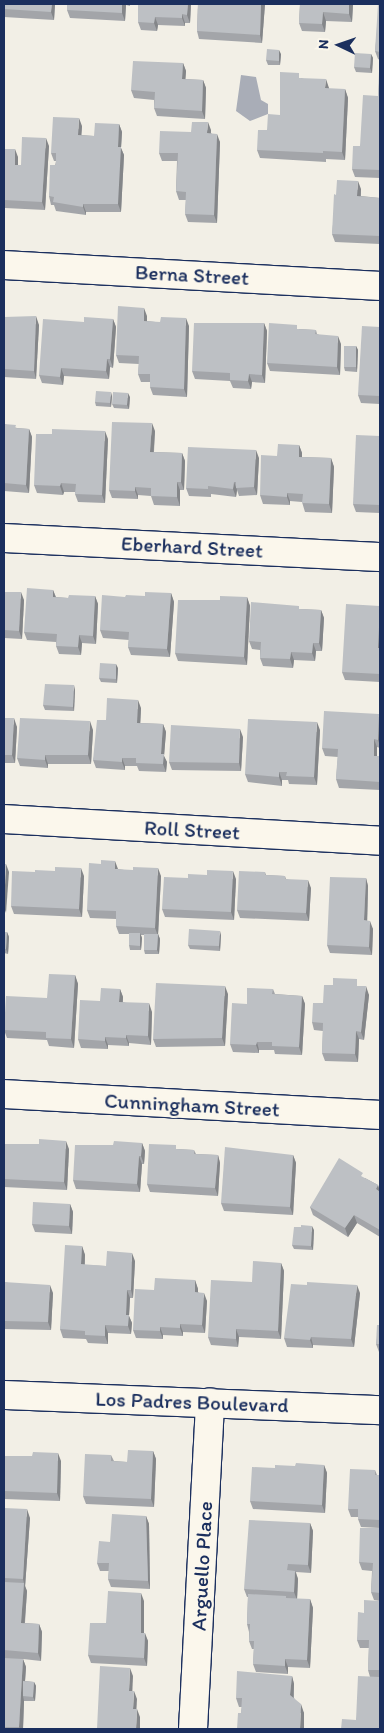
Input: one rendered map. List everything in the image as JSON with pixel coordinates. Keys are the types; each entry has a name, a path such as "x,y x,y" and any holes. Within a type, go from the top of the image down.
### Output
{"street":[{"name":"Berna Street","path":"4,265 380,286"},
{"name":"Eberhard Street","path":"4,538 380,557"},
{"name":"Roll Street","path":"4,819 380,841"},
{"name":"Cunningham Street","path":"4,1094 380,1115"},
{"name":"Los Padres Boulevard","path":"4,1395 380,1410"},
{"name":"Arguello Place","path":"193,1729 210,1402"}],"shaded area":[{"path":"241,75 256,77 261,100 268,104 268,114 250,121 236,111"}],"building":[{"path":"4,4 52,4 51,12 4,9"},
{"path":"67,4 122,4 122,13 67,10"},
{"path":"138,4 188,4 187,15 182,14 182,18 155,17 154,23 138,22"},
{"path":"198,4 261,4 260,35 197,31"},
{"path":"300,4 349,4 349,14 323,12 322,24 299,23"},
{"path":"378,4 380,4 380,52 375,51"},
{"path":"267,49 279,50 279,61 266,60"},
{"path":"355,53 371,54 370,68 354,67"},
{"path":"133,61 183,63 182,79 203,80 202,111 154,108 155,92 131,90"},
{"path":"379,71 380,170 352,169 353,146 360,146 363,95 378,96"},
{"path":"280,72 299,73 299,78 326,79 325,88 345,89 342,152 257,150 258,130 267,130 268,114 280,115"},
{"path":"53,117 79,118 78,135 94,136 95,123 119,124 118,147 121,147 118,204 83,204 83,207 53,202 54,197 49,196 50,165 56,165 56,153 51,153"},
{"path":"192,122 208,122 207,133 217,134 214,215 185,214 186,192 176,191 178,153 159,153 160,131 191,132"},
{"path":"22,137 46,138 42,202 4,200 4,149 15,149 15,165 21,165"},
{"path":"337,180 358,181 357,196 380,198 380,236 332,234 334,194 336,195"},
{"path":"118,306 144,308 144,321 160,322 161,317 186,318 184,389 150,387 150,374 138,374 139,356 116,355"},
{"path":"36,316 34,371 4,369 4,317"},
{"path":"84,317 113,319 110,359 107,359 106,371 61,368 60,377 39,375 43,319 84,322"},
{"path":"194,323 264,323 262,375 249,374 248,381 230,380 230,373 192,371"},
{"path":"269,323 297,325 297,329 316,330 315,334 338,336 337,367 267,363"},
{"path":"362,326 380,327 380,396 358,395"},
{"path":"344,346 356,346 356,367 344,367"},
{"path":"96,391 111,392 110,403 95,402"},
{"path":"113,392 128,393 127,405 112,404"},
{"path":"112,422 152,423 150,452 182,453 181,482 177,482 177,497 151,496 151,488 135,487 135,491 109,490"},
{"path":"4,424 16,425 15,428 29,429 26,485 4,483"},
{"path":"52,429 105,431 102,495 75,494 76,484 61,483 60,486 34,485 36,434 52,434"},
{"path":"356,435 380,436 380,505 353,504"},
{"path":"278,444 299,445 299,457 331,458 329,504 302,503 303,494 287,493 287,497 260,495 261,455 277,456"},
{"path":"188,447 256,450 254,487 236,488 236,482 234,482 233,489 208,486 208,489 186,488"},
{"path":"27,588 53,590 53,597 68,598 69,595 95,596 93,636 79,635 78,647 56,646 57,634 24,632"},
{"path":"4,592 21,592 19,631 4,630"},
{"path":"145,592 171,593 167,649 128,647 129,632 100,630 102,595 145,596"},
{"path":"220,596 247,597 244,657 175,653 178,600 220,600"},
{"path":"251,602 299,606 299,609 321,610 319,643 313,643 312,653 291,652 290,659 260,658 261,642 249,641"},
{"path":"346,604 380,606 378,648 380,648 380,674 342,672"},
{"path":"100,663 116,664 116,679 99,678"},
{"path":"45,684 74,685 73,707 43,705"},
{"path":"107,698 138,700 137,723 163,724 161,754 164,754 163,764 136,763 136,758 122,758 122,762 93,760 97,720 106,720"},
{"path":"324,711 379,714 378,740 374,739 374,756 380,756 380,782 336,779 338,749 322,748"},
{"path":"4,718 14,718 12,755 4,755"},
{"path":"20,718 90,721 88,755 45,755 45,760 17,758"},
{"path":"248,719 317,722 314,777 286,776 287,772 279,772 279,777 245,774"},
{"path":"171,725 240,729 239,763 169,762"},
{"path":"101,860 115,861 115,869 133,870 133,867 158,868 155,928 116,926 116,911 87,910 89,863 101,864"},
{"path":"4,864 6,864 4,893"},
{"path":"55,867 81,868 79,909 11,906 12,871 55,871"},
{"path":"207,870 233,871 231,912 162,909 164,877 188,878 188,874 207,875"},
{"path":"239,871 265,872 265,875 285,876 285,879 308,880 306,913 237,910"},
{"path":"330,877 366,878 364,920 370,921 369,947 327,945"},
{"path":"189,929 220,931 219,946 188,945"},
{"path":"4,932 7,932 6,949 4,949"},
{"path":"129,933 140,933 140,946 129,945"},
{"path":"144,934 158,934 157,950 144,950"},
{"path":"49,974 75,975 71,1039 46,1038 46,1032 4,1030 6,996 47,998"},
{"path":"333,978 357,979 357,986 366,986 361,1032 356,1031 355,1054 322,1053 323,1023 312,1022 313,1003 323,1003 324,985 333,985"},
{"path":"156,983 225,986 222,1038 153,1039"},
{"path":"101,988 120,989 119,1002 149,1003 148,1036 126,1035 126,1038 105,1037 105,1041 78,1039 80,1000 100,1001"},
{"path":"247,988 273,989 272,994 302,996 299,1047 272,1046 272,1042 257,1042 256,1045 230,1044 232,1003 247,1004"},
{"path":"39,1139 66,1141 64,1182 4,1179 4,1144 39,1144"},
{"path":"114,1141 142,1143 137,1184 73,1180 75,1145 113,1145"},
{"path":"149,1144 176,1145 176,1149 194,1150 194,1154 218,1155 215,1188 147,1184"},
{"path":"225,1147 293,1155 290,1207 221,1203"},
{"path":"339,1158 363,1173 361,1176 378,1185 376,1189 380,1192 380,1230 354,1215 345,1228 310,1207"},
{"path":"33,1202 70,1204 69,1226 32,1224"},
{"path":"301,1225 312,1226 311,1246 292,1245 294,1227 301,1227"},
{"path":"65,1245 82,1246 81,1264 106,1266 107,1251 132,1253 131,1290 127,1290 126,1315 129,1315 128,1326 105,1325 105,1336 85,1335 85,1331 60,1329"},
{"path":"253,1261 281,1263 278,1331 236,1329 236,1339 208,1337 211,1280 252,1282"},
{"path":"155,1278 195,1280 195,1292 204,1293 202,1325 180,1324 180,1328 160,1327 160,1331 133,1330 135,1289 154,1290"},
{"path":"4,1282 50,1285 48,1322 4,1321"},
{"path":"307,1282 357,1285 351,1339 311,1337 310,1340 284,1338 291,1284 307,1285"},
{"path":"377,1325 380,1325 380,1344 376,1344"},
{"path":"128,1450 153,1451 151,1499 83,1496 85,1454 111,1455 111,1461 127,1462"},
{"path":"33,1452 58,1453 57,1493 4,1491 4,1456 32,1456"},
{"path":"296,1463 324,1465 322,1505 250,1501 252,1467 275,1468 275,1465 295,1466"},
{"path":"350,1469 375,1470 375,1475 380,1475 380,1520 358,1519 358,1509 348,1509"},
{"path":"4,1508 27,1509 23,1579 4,1578"},
{"path":"112,1514 146,1516 148,1581 108,1579 109,1563 97,1563 99,1541 110,1542"},
{"path":"249,1520 310,1523 308,1565 288,1564 287,1570 295,1571 294,1592 244,1589"},
{"path":"360,1528 380,1528 380,1593 371,1592 373,1563 359,1562"},
{"path":"4,1582 24,1583 21,1623 39,1624 38,1653 4,1650"},
{"path":"108,1591 141,1593 141,1633 145,1633 144,1658 88,1655 90,1623 106,1623"},
{"path":"248,1594 310,1599 307,1660 285,1659 285,1666 253,1664 254,1641 249,1641 250,1624 247,1624"},
{"path":"364,1600 380,1601 380,1670 368,1670 369,1640 357,1640 358,1612 364,1613"},
{"path":"4,1658 23,1659 19,1727 4,1727"},
{"path":"100,1666 130,1668 129,1691 134,1691 133,1709 137,1709 136,1729 97,1729"},
{"path":"237,1671 292,1676 290,1695 301,1704 300,1729 237,1729 238,1713 241,1713 242,1698 236,1698"},
{"path":"358,1676 380,1677 380,1729 341,1729 342,1719 356,1720"},
{"path":"23,1681 34,1682 33,1697 23,1696"}]}
